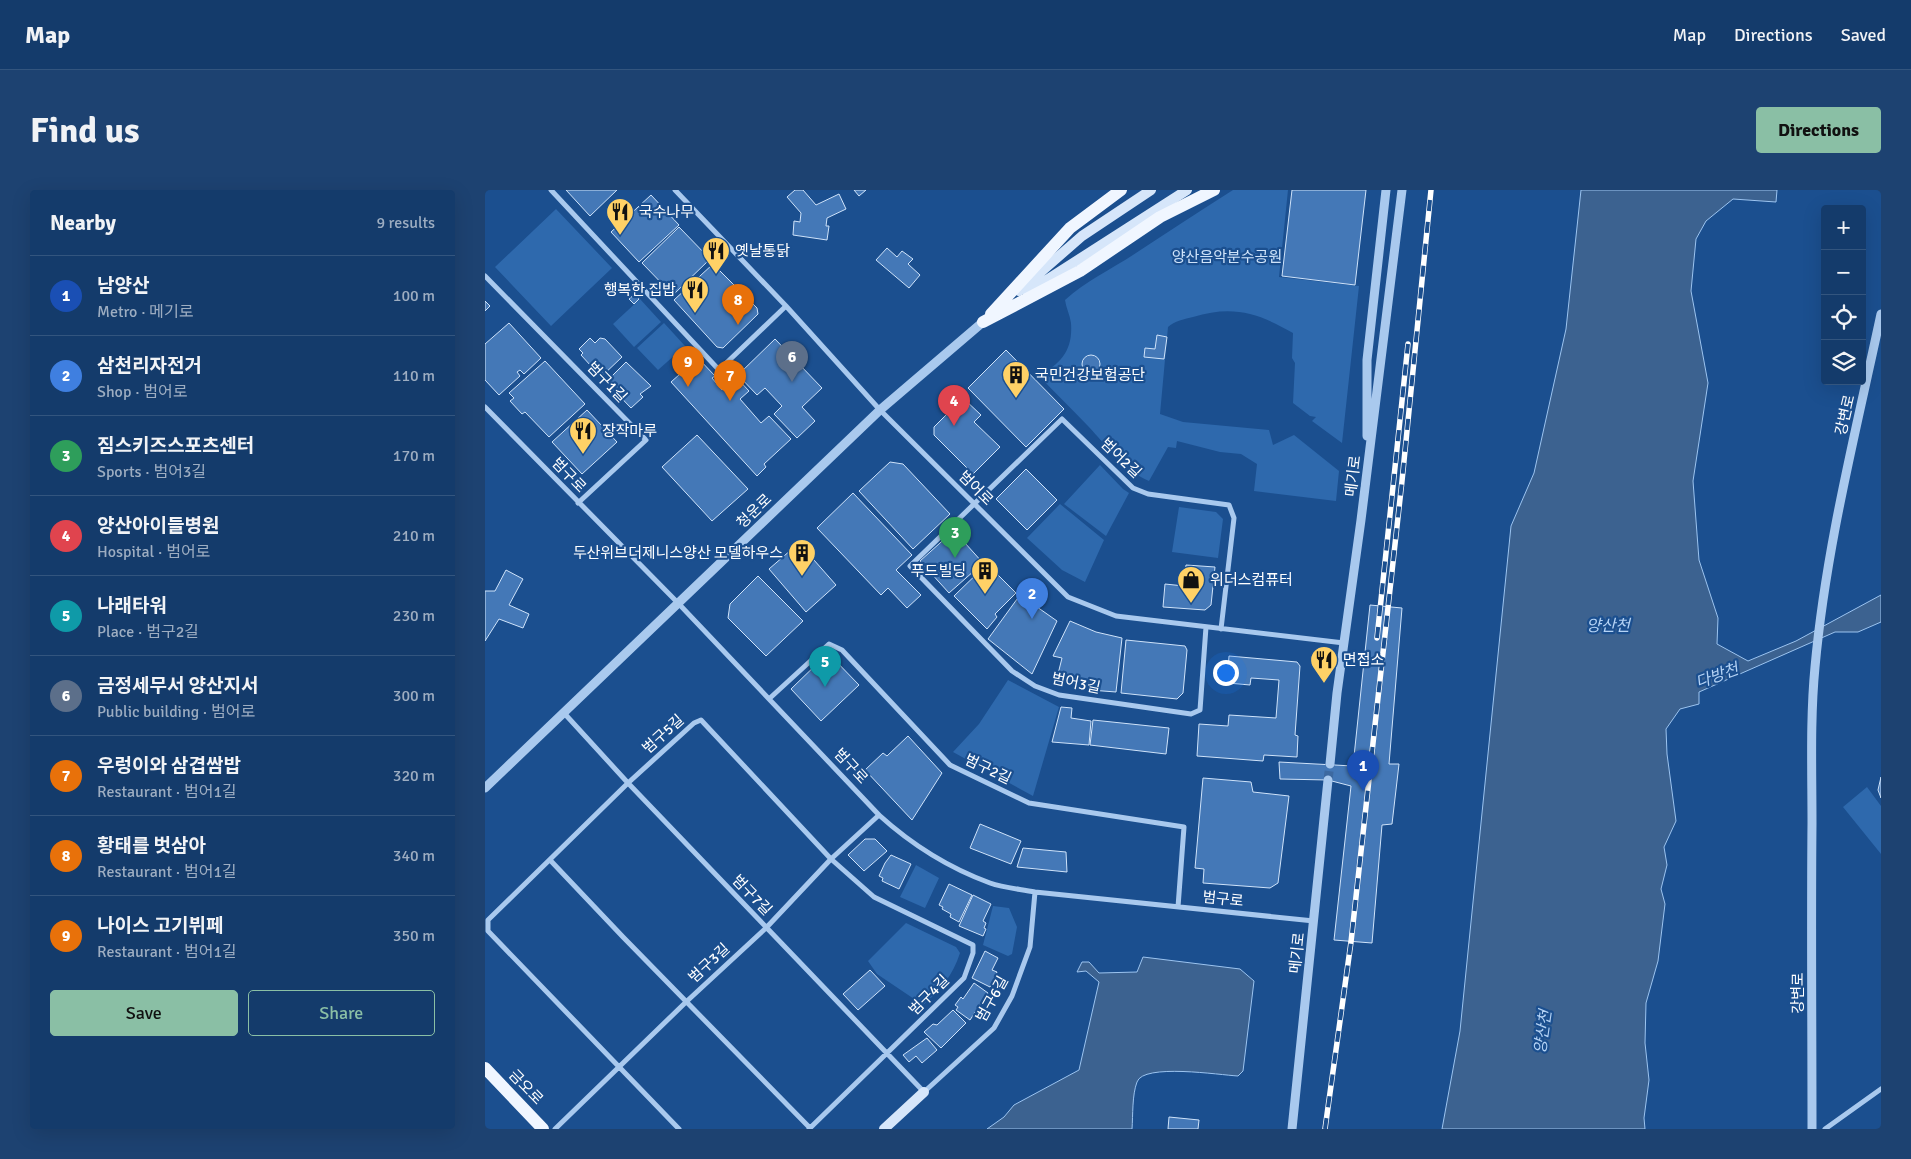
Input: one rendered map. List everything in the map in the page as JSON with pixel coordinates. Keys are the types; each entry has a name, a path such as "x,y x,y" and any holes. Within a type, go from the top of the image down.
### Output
{"main road":[{"path":"983,322 1070,228 1121,190"},
{"path":"983,322 1082,236 1151,190"},
{"path":"983,322 1187,190"},
{"path":"983,322 1081,271 1160,217 1214,190"},
{"name":"금오로","path":"485,1068 543,1129"},
{"path":"883,1129 924,1092"}],"street":[{"path":"551,190 719,370 786,306"},
{"name":"범어로","path":"675,190 786,306 880,410 1068,597 1116,616 1344,643"},
{"path":"1367,474 1367,360 1386,190"},
{"name":"메기로","path":"1329,764 1367,474 1401,190"},
{"name":"범구1길","path":"485,276 646,440 578,503"},
{"name":"강변로","path":"1812,1129 1812,858 1815,669 1828,565 1848,463 1881,314"},
{"name":"청운로","path":"485,788 880,410 983,322"},
{"name":"범구로","path":"485,407 678,603 899,834 954,867 991,884 1035,892 1313,921"},
{"name":"범어2길","path":"975,504 1063,418 1133,488 1148,494 1229,505 1234,518 1221,629"},
{"name":"범어3길","path":"975,504 910,566 1012,671 1035,686 1059,694 1191,714 1200,710 1206,627"},
{"name":"범구2길","path":"770,698 829,644 841,650 950,765 1029,803 1184,827 1179,907"},
{"name":"범구7길","path":"564,713 628,783 924,1092"},
{"name":"범구5길","path":"619,1067 488,932 488,920 628,783 694,723 701,720 831,859"},
{"name":"메기로","path":"1292,1129 1328,780"},
{"name":"범구3길","path":"555,1129 685,1002 766,928 831,859 879,815"},
{"name":"범구4길","path":"685,1002 810,1129 887,1054 964,978 973,953 973,945 874,897 831,859"},
{"path":"550,860 685,1002"},
{"name":"범구6길","path":"924,1092 994,1028 1012,996 1030,947 1035,892"},
{"path":"619,1067 679,1129"},
{"path":"1825,1129 1881,1089"}],"green space":[{"name":"양산음악분수공원","path":"1233,190 1288,190 1279,277 1359,286 1342,443 1312,421 1316,417 1310,416 1293,403 1295,363 1292,358 1293,333 1268,320 1245,313 1207,313 1180,320 1168,327 1160,414 1183,422 1269,430 1273,445 1294,435 1339,471 1336,501 1254,491 1257,464 1241,454 1220,452 1177,441 1176,448 1168,447 1149,481 1123,464 1039,376 1054,366 1068,349 1071,323 1065,300 1091,280"},
{"path":"556,209 612,268 551,326 495,267"},
{"path":"640,299 661,322 634,347 613,324"},
{"path":"664,323 685,346 658,370 637,348"},
{"path":"1100,465 1129,493 1106,536 1064,504"},
{"path":"1060,504 1104,540 1085,582 1062,570 1027,538"},
{"path":"1179,507 1216,512 1223,519 1218,558 1172,552"},
{"path":"1008,680 1059,707 1033,796 953,752 979,724"},
{"path":"1867,787 1881,806 1881,854 1843,807"},
{"path":"916,865 939,878 925,908 900,897"},
{"path":"993,906 1009,908 1017,927 1012,954 1008,956 983,945"},
{"path":"906,923 956,947 960,953 954,968 945,982 923,1005 877,974 868,961"}],"water":[{"name":"양산천","path":"1581,190 1777,190 1776,202 1733,199 1706,221 1696,239 1691,291 1708,383 1693,481 1699,560 1718,618 1717,644 1748,661 1796,641 1881,595 1881,622 1858,632 1835,632 1699,692 1699,704 1680,709 1666,729 1667,754 1676,821 1664,847 1667,865 1661,889 1665,904 1658,961 1646,1003 1645,1043 1649,1080 1644,1118 1645,1129 1442,1129 1460,1031 1511,526 1534,473 1566,329"},
{"path":"1143,957 1240,969 1254,981 1243,1071 1238,1076 1167,1071 1142,1076 1137,1082 1134,1093 1132,1129 987,1129 1004,1117 1014,1105 1079,1070 1099,982 1086,971 1077,972 1082,962 1089,962 1099,973 1137,972"}],"building":[{"path":"566,190 617,190 590,216"},
{"path":"795,190 803,190 816,205 839,194 846,209 827,218 826,226 829,226 827,240 793,235 794,221 800,222 801,213 787,197"},
{"path":"854,190 866,190 859,196"},
{"path":"1292,190 1366,190 1355,285 1282,276"},
{"path":"651,195 679,225 639,262 611,232"},
{"path":"679,227 710,259 673,295 642,263"},
{"path":"887,248 897,257 902,251 913,259 908,264 920,275 909,288 876,260"},
{"path":"713,264 757,308 758,314 723,348 717,347 674,300"},
{"path":"635,294 639,299 634,304 629,299"},
{"path":"485,301 490,306 485,311"},
{"path":"509,323 541,358 524,374 520,370 517,372 520,376 499,395 485,380 485,344"},
{"path":"1157,335 1167,337 1164,359 1144,357 1145,348 1155,349"},
{"path":"590,338 595,343 600,338 605,339 622,357 601,377 581,355 583,353 579,349"},
{"path":"775,339 822,388 802,407 815,421 797,438 774,414 782,406 765,388 757,395 738,375"},
{"name":"국민건강보험공단","path":"1006,350 1064,409 1026,447 968,388"},
{"path":"1091,355 1097,358 1100,364 1097,370 1091,373 1085,370 1082,364 1085,358"},
{"path":"698,358 715,376 712,378 722,390 736,377 749,391 740,399 761,423 769,416 791,439 764,464 766,467 757,476 671,382"},
{"path":"545,361 585,404 549,437 525,412 522,414 510,401 514,398 509,393"},
{"path":"626,362 651,386 640,394 643,397 631,408 606,382"},
{"path":"963,398 981,415 974,422 1000,447 973,474 934,435 934,427"},
{"path":"587,410 617,442 582,474 552,442"},
{"path":"697,435 748,489 712,521 662,467"},
{"path":"890,462 903,464 950,514 913,549 859,491"},
{"path":"1026,469 1057,500 1027,530 996,499"},
{"path":"853,493 912,555 896,570 921,595 907,608 888,588 881,595 817,528"},
{"path":"956,533 983,563 949,593 920,561 950,534"},
{"name":"두산위브더제니스양산 모델하우스","path":"799,543 836,585 806,612 769,569"},
{"name":"푸드빌딩","path":"987,564 1016,593 995,614 997,617 987,629 954,596"},
{"path":"1186,565 1215,567 1211,605 1205,610 1163,607 1165,584 1184,586"},
{"path":"506,570 523,579 509,605 529,614 523,628 499,619 485,641 485,591 495,591"},
{"path":"758,576 803,621 766,656 728,618 730,604"},
{"path":"1020,595 1057,621 1032,674 988,639"},
{"path":"1370,605 1402,608 1389,764 1399,764 1392,824 1382,825 1372,943 1334,940 1351,786 1328,780 1280,779 1279,762 1353,766"},
{"path":"1070,621 1096,632 1122,638 1116,692 1090,690 1090,682 1057,678 1062,658 1053,656"},
{"path":"1126,640 1185,646 1187,650 1183,693 1177,699 1121,693"},
{"path":"830,655 859,685 821,721 791,689 824,657"},
{"path":"1229,656 1297,662 1300,666 1295,735 1298,736 1297,757 1264,755 1263,761 1197,756 1199,724 1228,726 1229,715 1276,718 1279,680 1251,678 1250,685 1217,682 1217,672 1222,672 1222,668 1228,668"},
{"path":"1061,707 1072,708 1071,718 1091,721 1089,745 1052,742"},
{"path":"1093,720 1169,728 1166,754 1090,745"},
{"path":"908,736 942,773 912,820 865,770 883,753 887,756"},
{"path":"1881,777 1881,798 1878,790"},
{"path":"1203,778 1251,782 1253,792 1289,796 1278,883 1270,888 1203,883 1204,869 1195,868"},
{"path":"980,824 1021,841 1011,864 970,848"},
{"path":"865,839 875,839 887,851 864,871 848,855"},
{"path":"1023,848 1066,852 1067,872 1017,867"},
{"path":"891,855 911,864 899,889 882,881 883,878 879,876"},
{"path":"949,884 972,895 959,922 950,917 951,914 939,905"},
{"path":"973,895 991,904 983,921 986,923 984,928 986,929 983,936 959,926"},
{"path":"985,951 998,958 992,970 997,972 990,987 972,978"},
{"path":"870,970 885,986 858,1010 843,994"},
{"path":"974,983 988,993 970,1020 956,1010 958,1007 955,1005 961,997 963,999"},
{"path":"953,1010 966,1023 941,1048 924,1032 933,1024 937,1025"},
{"path":"927,1038 937,1050 922,1063 916,1056 909,1062 903,1055"},
{"path":"1169,1117 1199,1120 1198,1129 1168,1129"}],"tunnel":[{"path":"1328,780 1330,764"}],"railway":[{"path":"1325,1129 1351,942 1402,481 1431,190"},
{"path":"1377,638 1408,344"}],"place":[{"name":"국수나무","path":"620,236"},
{"name":"옛날통닭","path":"716,275"},
{"name":"행복한 집밥","path":"695,314"},
{"name":"황태를 벗삼아","path":"738,325"},
{"name":"금정세무서 양산지서","path":"792,382"},
{"name":"나이스 고기뷔페","path":"688,387"},
{"name":"국민건강보험공단","path":"1016,399"},
{"name":"우렁이와 삼겹쌈밥","path":"730,401"},
{"name":"양산아이들병원","path":"954,426"},
{"name":"장작마루","path":"583,455"},
{"name":"짐스키즈스포츠센터","path":"955,558"},
{"name":"두산위브더제니스양산 모델하우스","path":"802,577"},
{"name":"푸드빌딩","path":"985,595"},
{"name":"위더스컴퓨터","path":"1191,604"},
{"name":"삼천리자전거","path":"1032,619"},
{"name":"면접소","path":"1324,684"},
{"name":"나래타워","path":"825,687"},
{"name":"남양산","path":"1363,791"}],"water label":[{"name":"다방천","path":"1717,676"}]}
